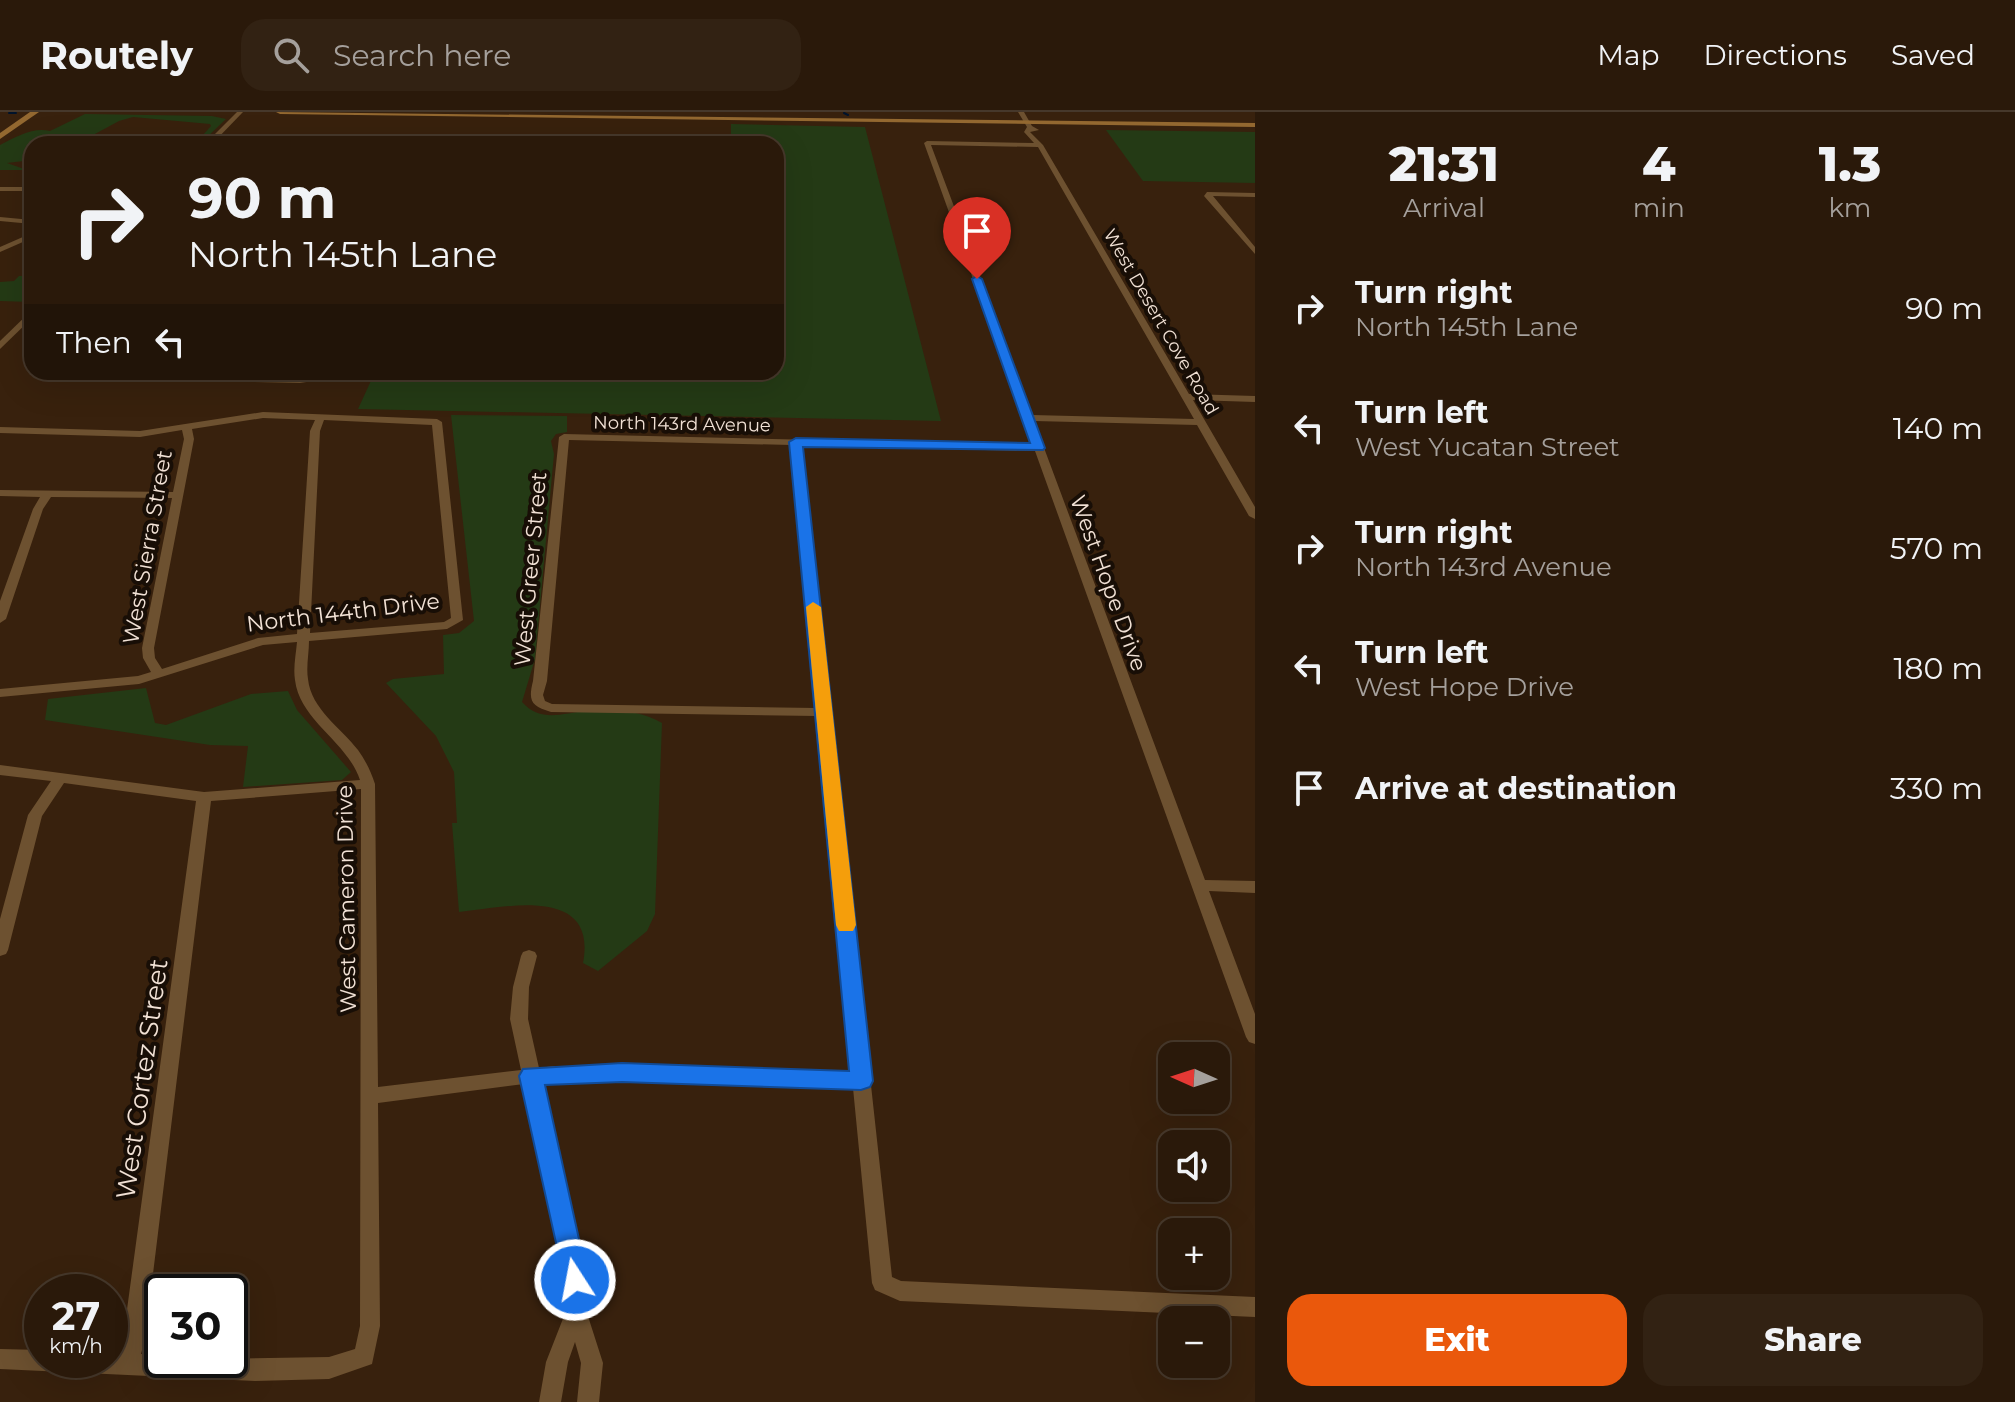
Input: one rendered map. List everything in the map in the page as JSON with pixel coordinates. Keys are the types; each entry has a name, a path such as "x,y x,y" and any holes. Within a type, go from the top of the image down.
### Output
{"main road":[{"path":"0,129 25,112"},
{"path":"0,137 35,112"},
{"path":"280,112 1255,124"},
{"path":"488,112 771,119 1255,124"},
{"path":"771,119 842,117"},
{"path":"1114,124 1143,121"}],"street":[{"path":"216,136 240,112"},
{"name":"West Desert Cove Road","path":"1026,120 1039,134 1040,145 1255,516"},
{"name":"West Hope Drive","path":"1040,145 927,143 1255,1037"},
{"path":"0,189 24,189"},
{"path":"1255,195 1207,194 1255,252"},
{"path":"0,219 24,221"},
{"path":"0,250 24,239"},
{"path":"0,346 24,321"},
{"path":"1186,397 1255,399"},
{"path":"0,430 140,434 250,415 321,417"},
{"name":"North 144th Drive","path":"0,693 120,683 159,674 251,643 447,625 457,620 437,422 321,417"},
{"name":"West Cameron Drive","path":"128,1366 255,1370 329,1368 364,1357 370,1326 368,784 366,772 354,751 306,698 301,679 315,431 321,417"},
{"path":"1027,418 1201,422"},
{"name":"West Sierra Street","path":"159,674 149,658 148,648 189,439 186,426"},
{"name":"North 143rd Avenue","path":"564,437 1038,448"},
{"name":"West Greer Street","path":"564,437 540,681 536,695 540,704 551,708 824,712"},
{"path":"796,442 882,1283 900,1291 1255,1307"},
{"path":"0,493 178,495"},
{"path":"0,619 38,509 47,494"},
{"path":"0,770 140,791 204,797 368,784"},
{"path":"0,950 35,815 61,777"},
{"name":"West Cortez Street","path":"128,1362 134,1339 204,797"},
{"path":"1199,885 1255,887"},
{"path":"529,956 521,987 519,1019 568,1239 576,1310 592,1363 588,1402"},
{"path":"370,1096 531,1076 622,1073 861,1081"},
{"path":"550,1402 557,1362 576,1310"},
{"path":"0,1359 24,1360"}],"green space":[{"path":"85,114 212,116 226,119 208,136 203,135 210,124 133,117 91,136 24,136 24,161 7,163 24,170 0,170 0,145 32,131 50,131"},
{"path":"731,124 865,127 941,421 358,409 371,380 784,380 784,136 731,136"},
{"path":"1106,130 1255,132 1255,183 1143,181"},
{"path":"24,276 24,302 0,301 0,282 14,281"},
{"path":"451,415 567,416 567,432 556,434 551,441 554,454 535,659 522,702 544,715 617,710 645,715 662,723 655,914 647,931 598,971 583,963 584,938 576,921 562,911 522,905 459,912 452,823 457,823 454,772 436,736 386,683 393,679 444,674 443,635 459,633 474,621"},
{"path":"146,688 155,723 166,725 251,694 288,691 297,710 351,772 342,780 243,787 248,746 210,745 45,720 48,699"}],"waterway":[{"path":"9,113 16,113"},
{"path":"844,113 848,115"}],"slow traffic":[{"path":"813,607 846,925"}],"route":[{"path":"575,1280 531,1076 622,1073 861,1081 796,442 1038,448 977,279"}]}
